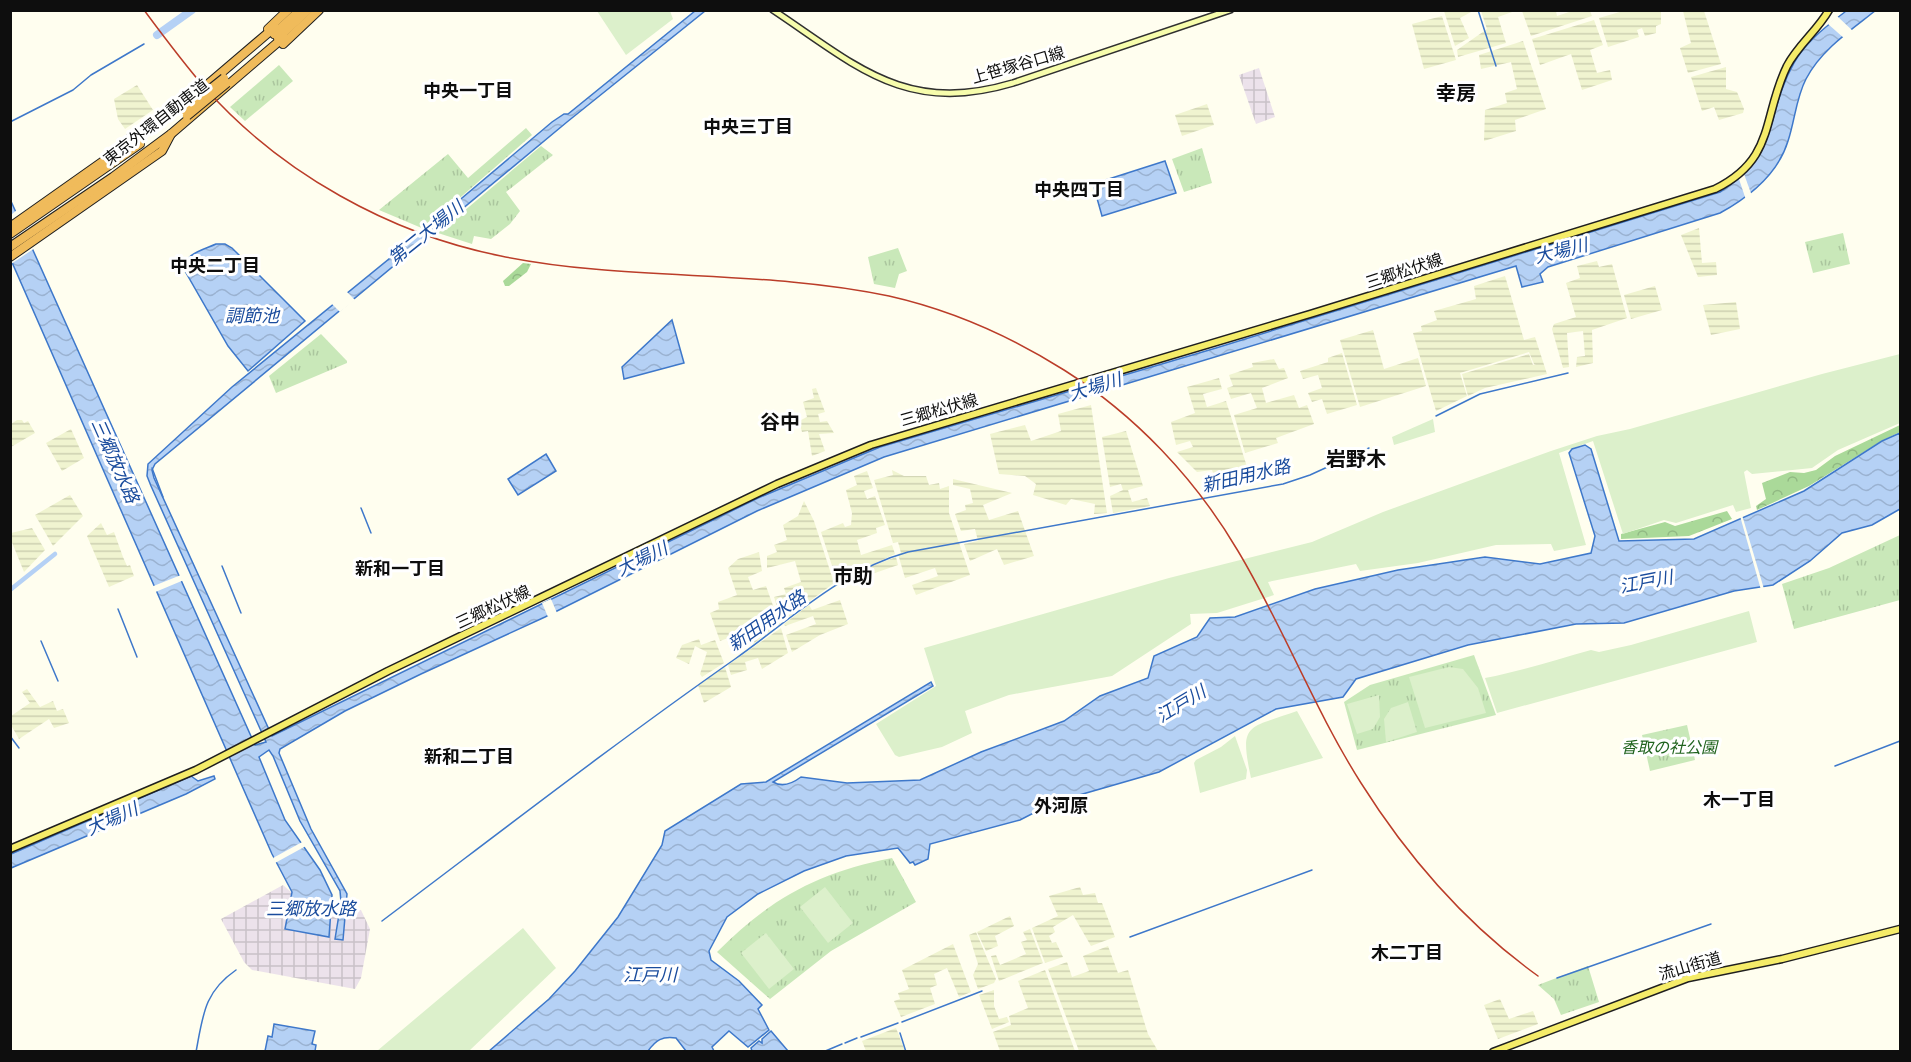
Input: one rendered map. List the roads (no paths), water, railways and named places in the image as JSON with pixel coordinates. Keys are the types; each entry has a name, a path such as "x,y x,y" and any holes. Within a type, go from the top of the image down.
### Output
{"highway":[{"path":"233,64 236,56 288,10"},
{"name":"東京外環自動車道","path":"10,234 107,168 184,110 300,10"},
{"name":"東京外環自動車道","path":"10,241 161,137 227,84 308,10"},
{"path":"242,75 268,57 319,10"},
{"path":"10,227 147,132 233,64 275,27"},
{"path":"10,247 171,134 284,37"},
{"path":"10,221 135,134 160,122"},
{"path":"10,257 55,228 162,151 171,134"}],"main road":[{"name":"上笹塚谷口線","path":"773,10 849,62 893,84 927,93 967,93 1024,79 1230,10"},
{"name":"三郷松伏線","path":"10,849 146,792 226,755 388,671 768,488 871,445 1310,314 1715,189 1740,173 1757,153 1769,129 1775,98 1788,65 1826,12"},
{"name":"流山街道","path":"1492,1052 1688,978 1800,955 1900,929"}],"water":[{"name":"三郷放水路","path":"695,11 705,11 567,122 155,464 152,470 154,478 272,736 758,498 880,447 1216,348 1720,192 1740,177 1763,148 1778,100 1799,55 1817,34 1846,11 1875,11 1837,41 1812,69 1800,94 1783,153 1770,174 1752,192 1720,213 1548,267 1540,274 1543,282 1522,287 1516,266 884,457 757,511 545,617 345,711 280,749 279,753 311,829 347,894 343,940 335,939 341,902 340,891 300,821 269,750 259,757 285,820 320,870 332,895 329,937 285,929 292,892 272,854 11,260 10,199 255,745 266,742 151,486 147,476 148,464 232,387 552,122 568,114"},
{"path":"1165,161 1176,193 1102,216 1093,184"},
{"name":"調節池","path":"216,244 225,244 232,248 305,321 248,371 228,346 185,271 185,265 190,257"},
{"path":"672,320 684,363 624,379 622,367"},
{"name":"江戸川","path":"1900,433 1900,509 1872,525 1842,533 1810,561 1773,585 1734,591 1624,623 1576,624 1468,645 1356,679 1343,697 1276,709 1159,772 1055,802 1020,820 930,844 928,859 915,865 913,862 910,863 898,848 846,856 804,871 758,894 727,917 709,951 711,960 739,981 762,1005 758,1009 769,1030 748,1047 729,1031 712,1047 714,1051 686,1051 676,1038 667,1038 654,1044 648,1051 488,1052 549,999 575,971 618,917 662,845 665,831 741,784 766,782 931,682 933,686 773,782 780,785 788,784 801,777 847,783 920,780 981,752 1064,721 1100,696 1148,678 1154,656 1197,637 1210,618 1235,617 1315,589 1398,570 1485,557 1540,564 1591,553 1595,536 1569,453 1572,449 1585,445 1591,449 1619,541 1694,539 1804,491 1882,441"},
{"path":"546,454 556,471 518,495 508,479"},
{"name":"大場川","path":"191,776 198,781 214,776 215,779 186,794 11,868 11,854"},
{"path":"274,1024 315,1031 312,1044 316,1045 315,1051 265,1051 268,1036 272,1037"},
{"path":"771,1031 788,1051 752,1051 751,1048 759,1041 762,1043 762,1039"}],"waterway":[{"path":"157,35 192,10"},
{"path":"1478,10 1496,66"},
{"path":"10,122 73,90 91,75 144,44"},
{"name":"新田用水路","path":"1436,416 1480,394 1568,373"},
{"name":"新田用水路","path":"382,921 557,788 817,598 861,571 908,552 1283,484 1310,475 1369,448"},
{"path":"152,468 163,497"},
{"path":"361,508 371,533"},
{"path":"10,590 55,554"},
{"path":"222,566 241,613"},
{"path":"118,609 137,657"},
{"path":"41,641 58,681"},
{"path":"10,736 19,748"},
{"path":"1835,766 1900,741"},
{"path":"1130,937 1312,870"},
{"path":"1557,978 1711,924"},
{"name":"新田用水路","path":"196,1052 203,1016 211,996 225,978 236,970"},
{"path":"902,1022 982,991"},
{"path":"861,1037 898,1023"},
{"path":"900,1033 906,1052"},
{"path":"845,1043 857,1038"},
{"path":"823,1052 842,1044"}],"tunnel":[{"path":"275,27 294,10"},
{"path":"284,37 301,22"}],"railway":[{"path":"144,10 206,89 268,147 303,173 340,196 379,216 419,232 460,246 549,264 646,273 793,282 889,296 935,309 1001,335 1044,358 1090,388 1115,407 1162,450 1203,498 1221,524 1270,608 1344,755 1398,837 1418,863 1463,912 1487,935 1538,976"}],"district":[{"name":"中央一丁目","path":"468,91"},
{"name":"幸房","path":"1456,93"},
{"name":"中央三丁目","path":"748,127"},
{"name":"中央四丁目","path":"1079,190"},
{"name":"中央二丁目","path":"215,266"},
{"name":"谷中","path":"780,422"},
{"name":"岩野木","path":"1356,459"},
{"name":"新和一丁目","path":"400,569"},
{"name":"市助","path":"853,576"},
{"name":"新和二丁目","path":"469,757"},
{"name":"木一丁目","path":"1739,800"},
{"name":"外河原","path":"1061,806"},
{"name":"木二丁目","path":"1407,953"}],"water label":[{"name":"第二大場川","path":"426,233"}],"park label":[{"name":"香取の社公園","path":"1669,747"}]}
